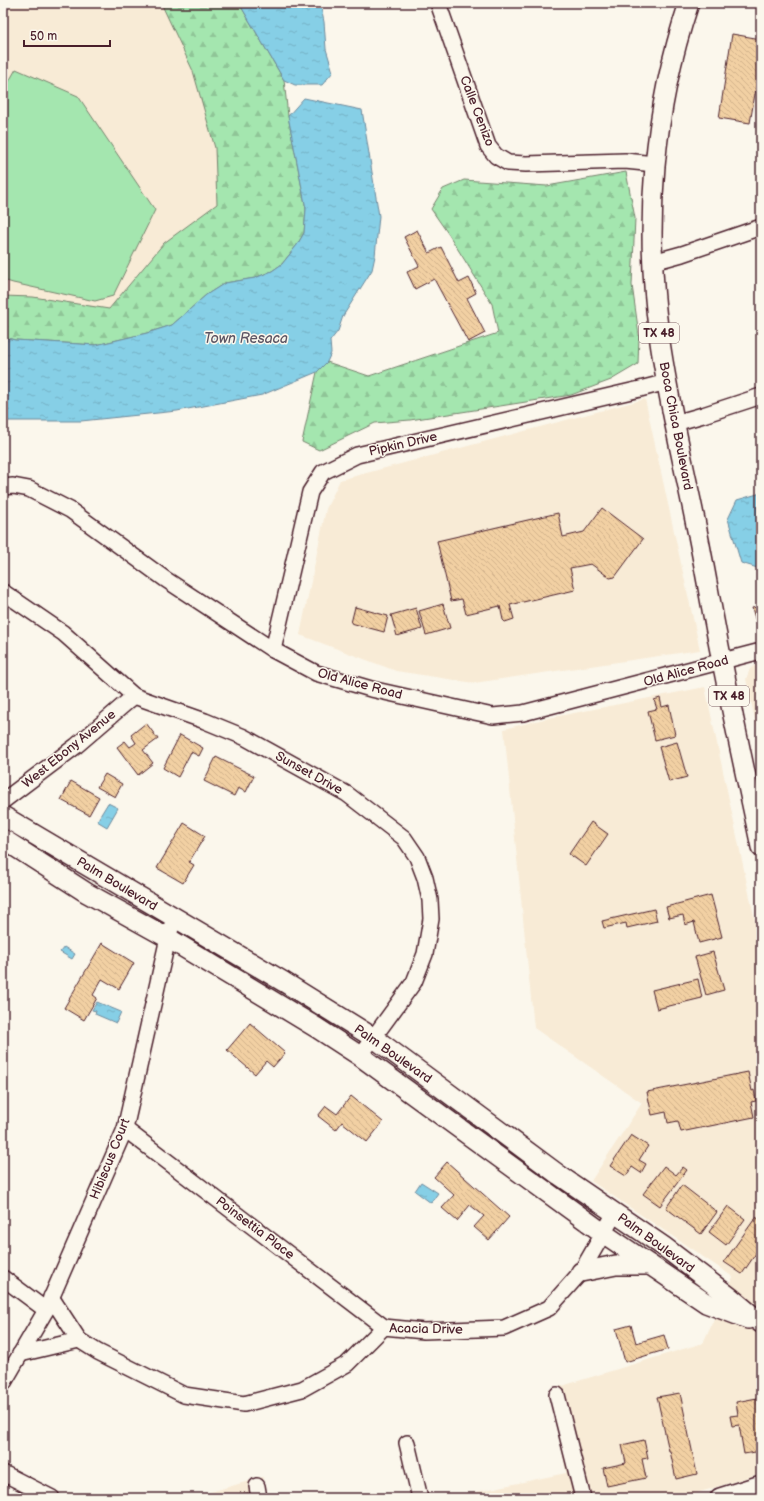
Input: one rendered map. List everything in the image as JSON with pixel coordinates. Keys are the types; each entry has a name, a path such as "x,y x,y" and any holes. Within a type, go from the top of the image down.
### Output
{"main road":[{"name":"Boca Chica Boulevard","path":"689,3 671,68 660,122 655,164 652,223 653,262 659,335 722,662 761,847"},
{"name":"Palm Boulevard","path":"3,816 284,982 374,1038 553,1171 663,1246 730,1297 761,1324"},
{"name":"Palm Boulevard","path":"3,839 87,893 168,938 317,1028 360,1056 603,1233 706,1303 761,1324"},
{"path":"581,1272 616,1265 650,1265"},
{"path":"720,1498 761,1485"}],"street":[{"name":"Calle Cenizo","path":"438,3 488,146 496,156 508,162 520,163 625,161 655,164"},
{"path":"653,262 682,254 761,227"},
{"name":"Pipkin Drive","path":"273,650 310,492 323,472 357,455 640,390 667,382"},
{"path":"675,423 761,396"},
{"name":"Old Alice Road","path":"3,487 13,486 29,489 70,510 165,580 273,650 316,673 371,689 493,716 523,713 761,651"},
{"name":"Sunset Drive","path":"3,592 63,633 134,696 205,721 244,737 347,794 404,838 417,858 425,878 430,900 431,920 425,954 414,982 360,1056"},
{"name":"West Ebony Avenue","path":"3,801 76,746 134,696"},
{"name":"Hibiscus Court","path":"3,1384 49,1304 125,1129 168,938 174,918"},
{"name":"Poinsettia Place","path":"125,1129 384,1327"},
{"name":"Acacia Drive","path":"49,1304 79,1340 98,1352 184,1395 244,1404 302,1389 347,1364 384,1327 424,1331 504,1328 549,1308 581,1272 615,1213"},
{"path":"3,1278 49,1304"},
{"path":"20,1354 79,1340"},
{"path":"557,1395 583,1498"},
{"path":"407,1442 420,1498"},
{"path":"3,1473 52,1498"}],"shaded area":[{"path":"3,3 239,3 284,80 288,116 282,264 3,337"},
{"path":"645,399 700,650 474,683 396,671 300,635 326,509 340,480"},
{"path":"761,662 761,746 746,679 750,669"},
{"path":"705,687 761,949 761,1473 681,1498 448,1498 566,1473 552,1389 703,1343 733,1277 591,1181 642,1103 534,1028 504,729 544,719"},
{"path":"263,1477 267,1498 190,1498"}],"green space":[{"path":"161,3 239,3 284,80 288,116 306,209 304,233 297,245 282,264 272,271 255,278 225,283 206,295 172,325 147,333 96,345 15,340 3,337 3,296 33,297 109,309 164,243 217,204 215,148 193,71"},
{"path":"16,69 78,96 155,210 113,296 95,301 3,280 3,92"},
{"path":"626,172 635,218 632,285 639,335 638,364 611,380 571,395 410,420 375,423 319,450 302,442 317,372 327,362 369,376 498,333 492,304 431,209 443,189 464,180 547,186"}],"water":[{"path":"239,3 320,3 324,22 326,49 333,72 322,85 295,85 284,80"},
{"name":"Town Resaca","path":"304,98 362,110 379,216 372,270 343,316 338,331 330,341 331,353 327,362 317,372 262,395 177,411 81,421 3,421 3,337 15,340 96,345 147,333 172,325 206,295 225,283 255,278 272,271 282,264 297,245 304,233 306,209 288,116"},
{"path":"761,493 761,569 741,563 728,519 737,500"},
{"path":"108,803 118,808 107,827 97,821"},
{"path":"64,947 75,954 72,959 60,952"},
{"path":"97,1002 121,1012 116,1023 95,1014 96,1011 92,1010"},
{"path":"421,1182 438,1193 431,1203 415,1191"}],"building":[{"path":"732,34 761,39 761,59 750,123 719,118"},
{"path":"417,230 429,253 441,247 459,283 469,278 476,293 467,298 485,333 468,342 434,279 415,289 407,272 419,266 404,237"},
{"path":"602,508 643,539 615,577 610,578 591,564 570,568 575,590 510,605 514,619 505,622 503,620 500,606 466,614 462,599 451,601 437,541 558,513 563,537 584,532"},
{"path":"443,604 450,628 426,635 419,611"},
{"path":"761,606 761,624 757,625 752,608"},
{"path":"355,607 388,616 384,632 351,623"},
{"path":"416,608 422,629 397,636 391,615"},
{"path":"660,698 662,707 669,705 675,735 655,740 648,711 657,709 654,700"},
{"path":"146,723 158,739 143,750 153,763 138,775 117,747 125,741 130,747 136,743 131,735"},
{"path":"180,735 203,748 199,756 191,752 178,777 163,768"},
{"path":"677,742 687,777 669,782 659,747"},
{"path":"216,757 254,776 246,792 238,788 234,796 204,781"},
{"path":"105,774 122,784 115,797 97,787"},
{"path":"71,781 99,797 89,815 61,800"},
{"path":"591,822 608,834 586,866 569,854"},
{"path":"184,823 205,836 189,862 194,865 183,883 157,868"},
{"path":"711,895 722,937 699,943 694,922 685,925 683,915 669,918 666,907"},
{"path":"654,909 657,921 627,928 626,923 604,928 602,921"},
{"path":"102,943 134,963 119,989 102,979 93,995 97,998 84,1020 64,1008"},
{"path":"713,952 724,990 706,995 695,957"},
{"path":"698,979 702,998 657,1009 652,990"},
{"path":"250,1023 285,1053 273,1067 266,1061 255,1074 227,1050"},
{"path":"748,1072 756,1101 751,1102 754,1117 681,1132 678,1121 668,1123 666,1112 652,1115 647,1092"},
{"path":"351,1096 383,1122 367,1142 342,1122 336,1130 318,1116 326,1106 337,1114"},
{"path":"631,1135 648,1146 639,1160 646,1164 641,1173 632,1167 626,1176 610,1166"},
{"path":"447,1162 509,1217 489,1240 474,1227 484,1216 470,1205 457,1221 442,1208 454,1195 434,1177"},
{"path":"664,1166 676,1175 683,1167 687,1170 660,1206 643,1194"},
{"path":"682,1185 717,1212 701,1234 666,1208"},
{"path":"728,1206 745,1219 726,1245 709,1232"},
{"path":"756,1217 761,1221 761,1246 742,1274 724,1262"},
{"path":"631,1325 636,1343 664,1335 668,1349 625,1362 616,1329"},
{"path":"680,1393 697,1474 676,1479 657,1397"},
{"path":"757,1398 761,1419 761,1451 744,1454 739,1425 732,1426 730,1416 738,1415 736,1402"},
{"path":"644,1440 648,1458 642,1459 646,1478 607,1486 603,1468 626,1463 622,1445"},
{"path":"248,1493 249,1498 226,1498"}]}
